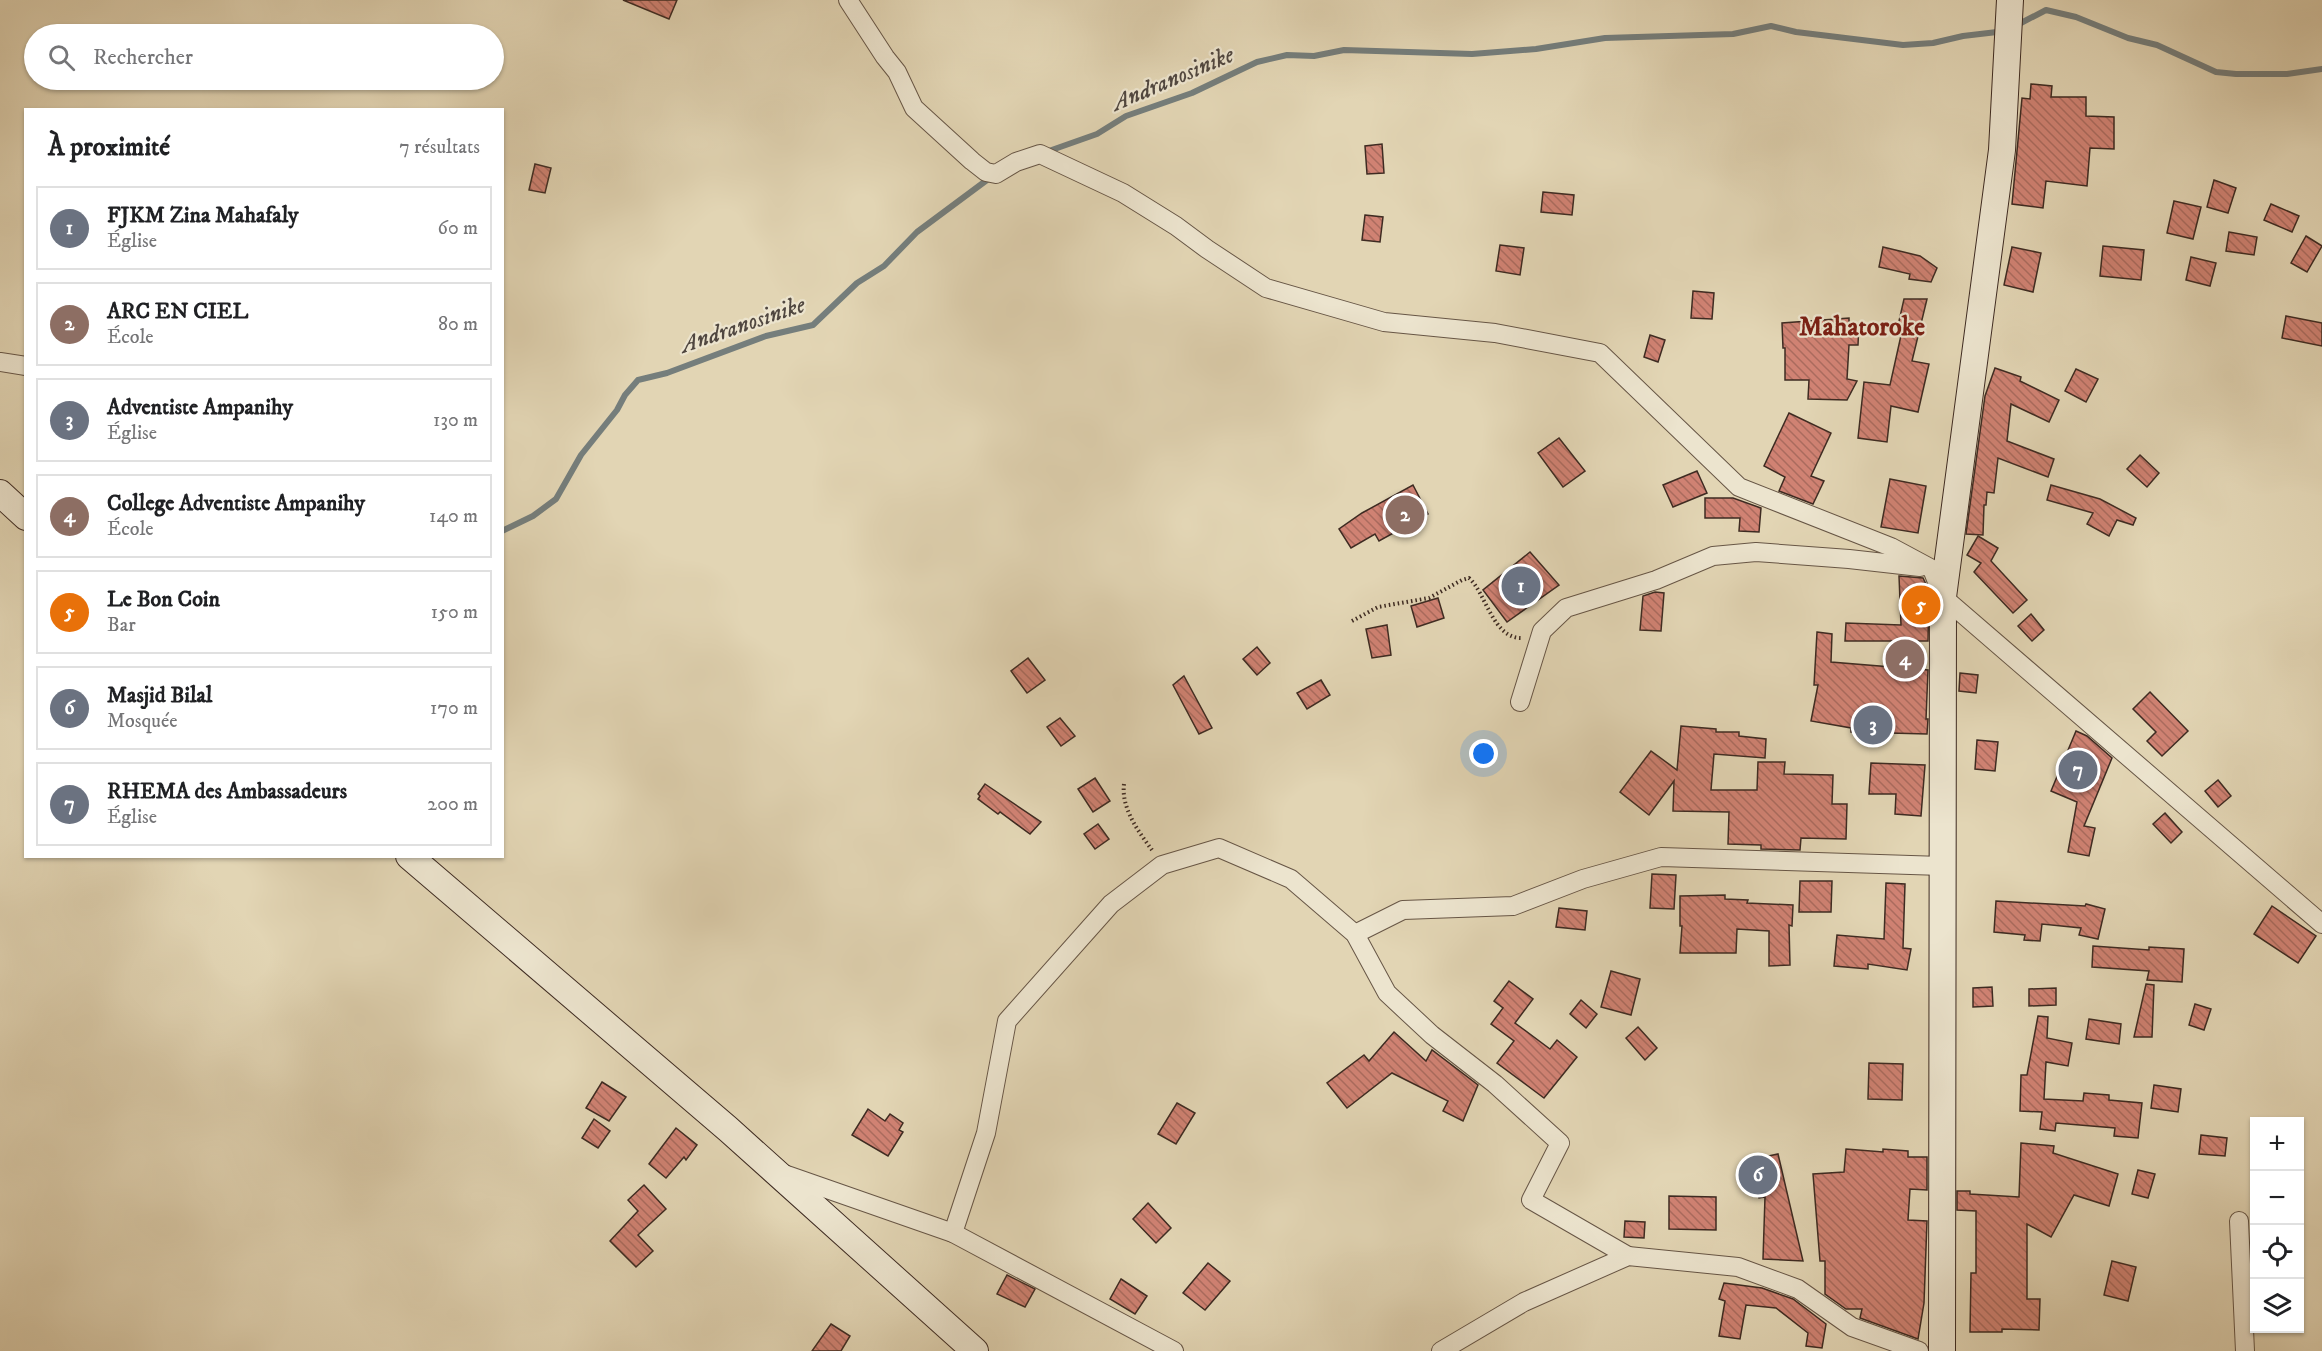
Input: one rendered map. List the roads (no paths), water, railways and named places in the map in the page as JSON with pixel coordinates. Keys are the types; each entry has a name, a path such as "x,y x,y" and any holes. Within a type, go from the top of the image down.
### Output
{"main road":[{"path":"1942,1351 1943,597 2002,150 2010,0"},
{"path":"0,493 24,515"},
{"path":"410,858 719,1121 975,1351"}],"street":[{"path":"848,0 897,72 914,108 954,146 986,172 996,174 1016,162 1040,154 1123,193 1176,226 1266,288 1384,322 1495,333 1600,353 1739,487 1891,547 1932,569 1943,597 2322,924"},
{"path":"0,362 24,366"},
{"path":"1520,702 1542,631 1566,608 1656,580 1713,556 1756,552 1849,559 1932,569"},
{"path":"953,1233 986,1133 1007,1021 1111,904 1162,865 1219,848 1291,879 1355,934 1387,993 1432,1035 1495,1084 1560,1143 1531,1200 1628,1256 1738,1267 1798,1289 1852,1327 1919,1351"},
{"path":"1355,934 1403,910 1513,906 1583,879 1661,857 1942,866"},
{"path":"774,1171 953,1233 1174,1351"},
{"path":"2239,1221 2245,1351"},
{"path":"1441,1351 1524,1302 1628,1256"}],"waterway":[{"name":"Andranosinike","path":"2019,24 2046,10 2076,17 2128,38 2157,45 2216,72 2287,74 2322,69"},
{"name":"Andranosinike","path":"1046,152 1097,134 1126,116 1192,93 1257,62 1287,55 1314,56 1344,50 1472,54 1536,49 1605,38 1733,34 1771,26 1796,32 1903,45 1933,43 1963,36 1997,32"},
{"name":"Andranosinike","path":"504,530 533,516 556,499 581,455 638,380 667,373 766,336 813,325 857,283 884,266 917,232 991,177"}],"place":[{"name":"ARC EN CIEL","path":"1405,515"},
{"name":"FJKM Zina Mahafaly","path":"1521,586"},
{"name":"Le Bon Coin","path":"1921,605"},
{"name":"College Adventiste Ampanihy","path":"1905,659"},
{"name":"Adventiste Ampanihy","path":"1873,725"},
{"name":"RHEMA des Ambassadeurs","path":"2078,770"},
{"name":"Masjid Bilal","path":"1758,1175"}],"district":[{"name":"Mahatoroke","path":"1862,327"}]}
